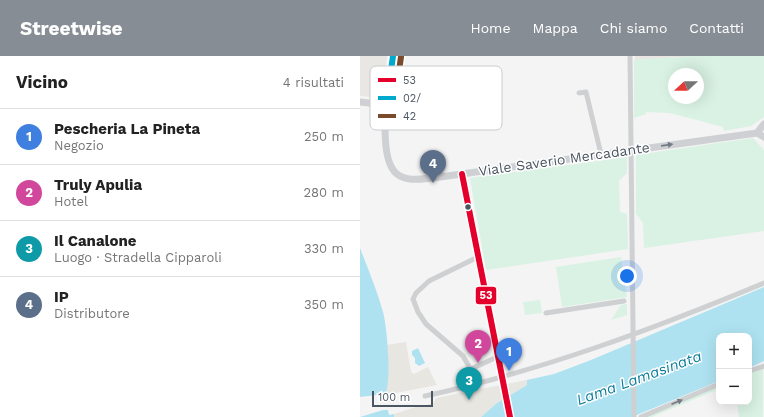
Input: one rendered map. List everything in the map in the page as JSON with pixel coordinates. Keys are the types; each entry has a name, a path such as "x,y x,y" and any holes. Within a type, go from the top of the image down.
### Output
{"main road":[{"path":"392,66 393,56"},
{"path":"360,102 370,103"},
{"path":"764,124 757,133 764,137"},
{"name":"Viale Saverio Mercadante","path":"386,130 387,160 393,170 407,179 462,174 757,133"}],"street":[{"path":"630,56 634,417"},
{"path":"579,93 586,92 601,154"},
{"path":"462,174 510,417"},
{"path":"478,257 429,281 413,296 418,312 426,324 463,356 479,384"},
{"path":"425,396 502,379 633,337 764,282"},
{"path":"546,314 624,301"},
{"path":"471,370 497,357"},
{"path":"752,370 764,366"},
{"path":"641,417 716,385"}],"shaded area":[{"path":"360,56 387,56 386,66 370,66 370,97 360,96"},
{"path":"635,56 696,56 635,60"}],"green space":[{"path":"696,56 764,56 764,117 751,126 724,131 723,127 670,113 646,112 646,114 634,118 634,60"},
{"path":"753,138 764,150 764,231 644,248 643,223 636,214 636,155"},
{"path":"627,157 627,173 619,181 620,212 627,214 628,249 486,270 470,178"},
{"path":"621,257 627,297 562,307 556,267"},
{"path":"540,300 542,313 525,315 523,302"},
{"path":"627,304 627,315 611,320 621,305"},
{"path":"763,368 763,417 739,417 737,405 752,405 752,372"},
{"path":"716,386 716,390 652,417 644,417"}],"sand":[{"path":"406,342 411,372 414,374 428,367 437,385 385,395 388,370 386,345"},
{"path":"527,380 527,385 497,403 481,417 394,417 394,414 416,407 428,407 428,404 433,404 436,398"}],"water":[{"path":"360,248 383,312 387,341 388,378 385,394 360,397"},
{"name":"Lama Lamasinata","path":"764,287 764,361 752,367 752,333 716,333 716,382 632,417 481,417 497,403 527,385 527,380 554,374 591,360"},
{"path":"418,348 425,363 419,366 415,363 415,358 412,355 412,351"},
{"path":"383,410 388,410 389,415 394,414 394,417 360,417"}],"transit line":[{"name":"02/","path":"392,66 393,56"},
{"name":"42","path":"400,66 401,57"},
{"name":"53","path":"462,174 510,417"}],"place":[{"name":"IP","path":"433,183"},
{"name":"Truly Apulia","path":"478,363"},
{"name":"Pescheria La Pineta","path":"509,371"},
{"name":"Il Canalone","path":"469,400"}]}
